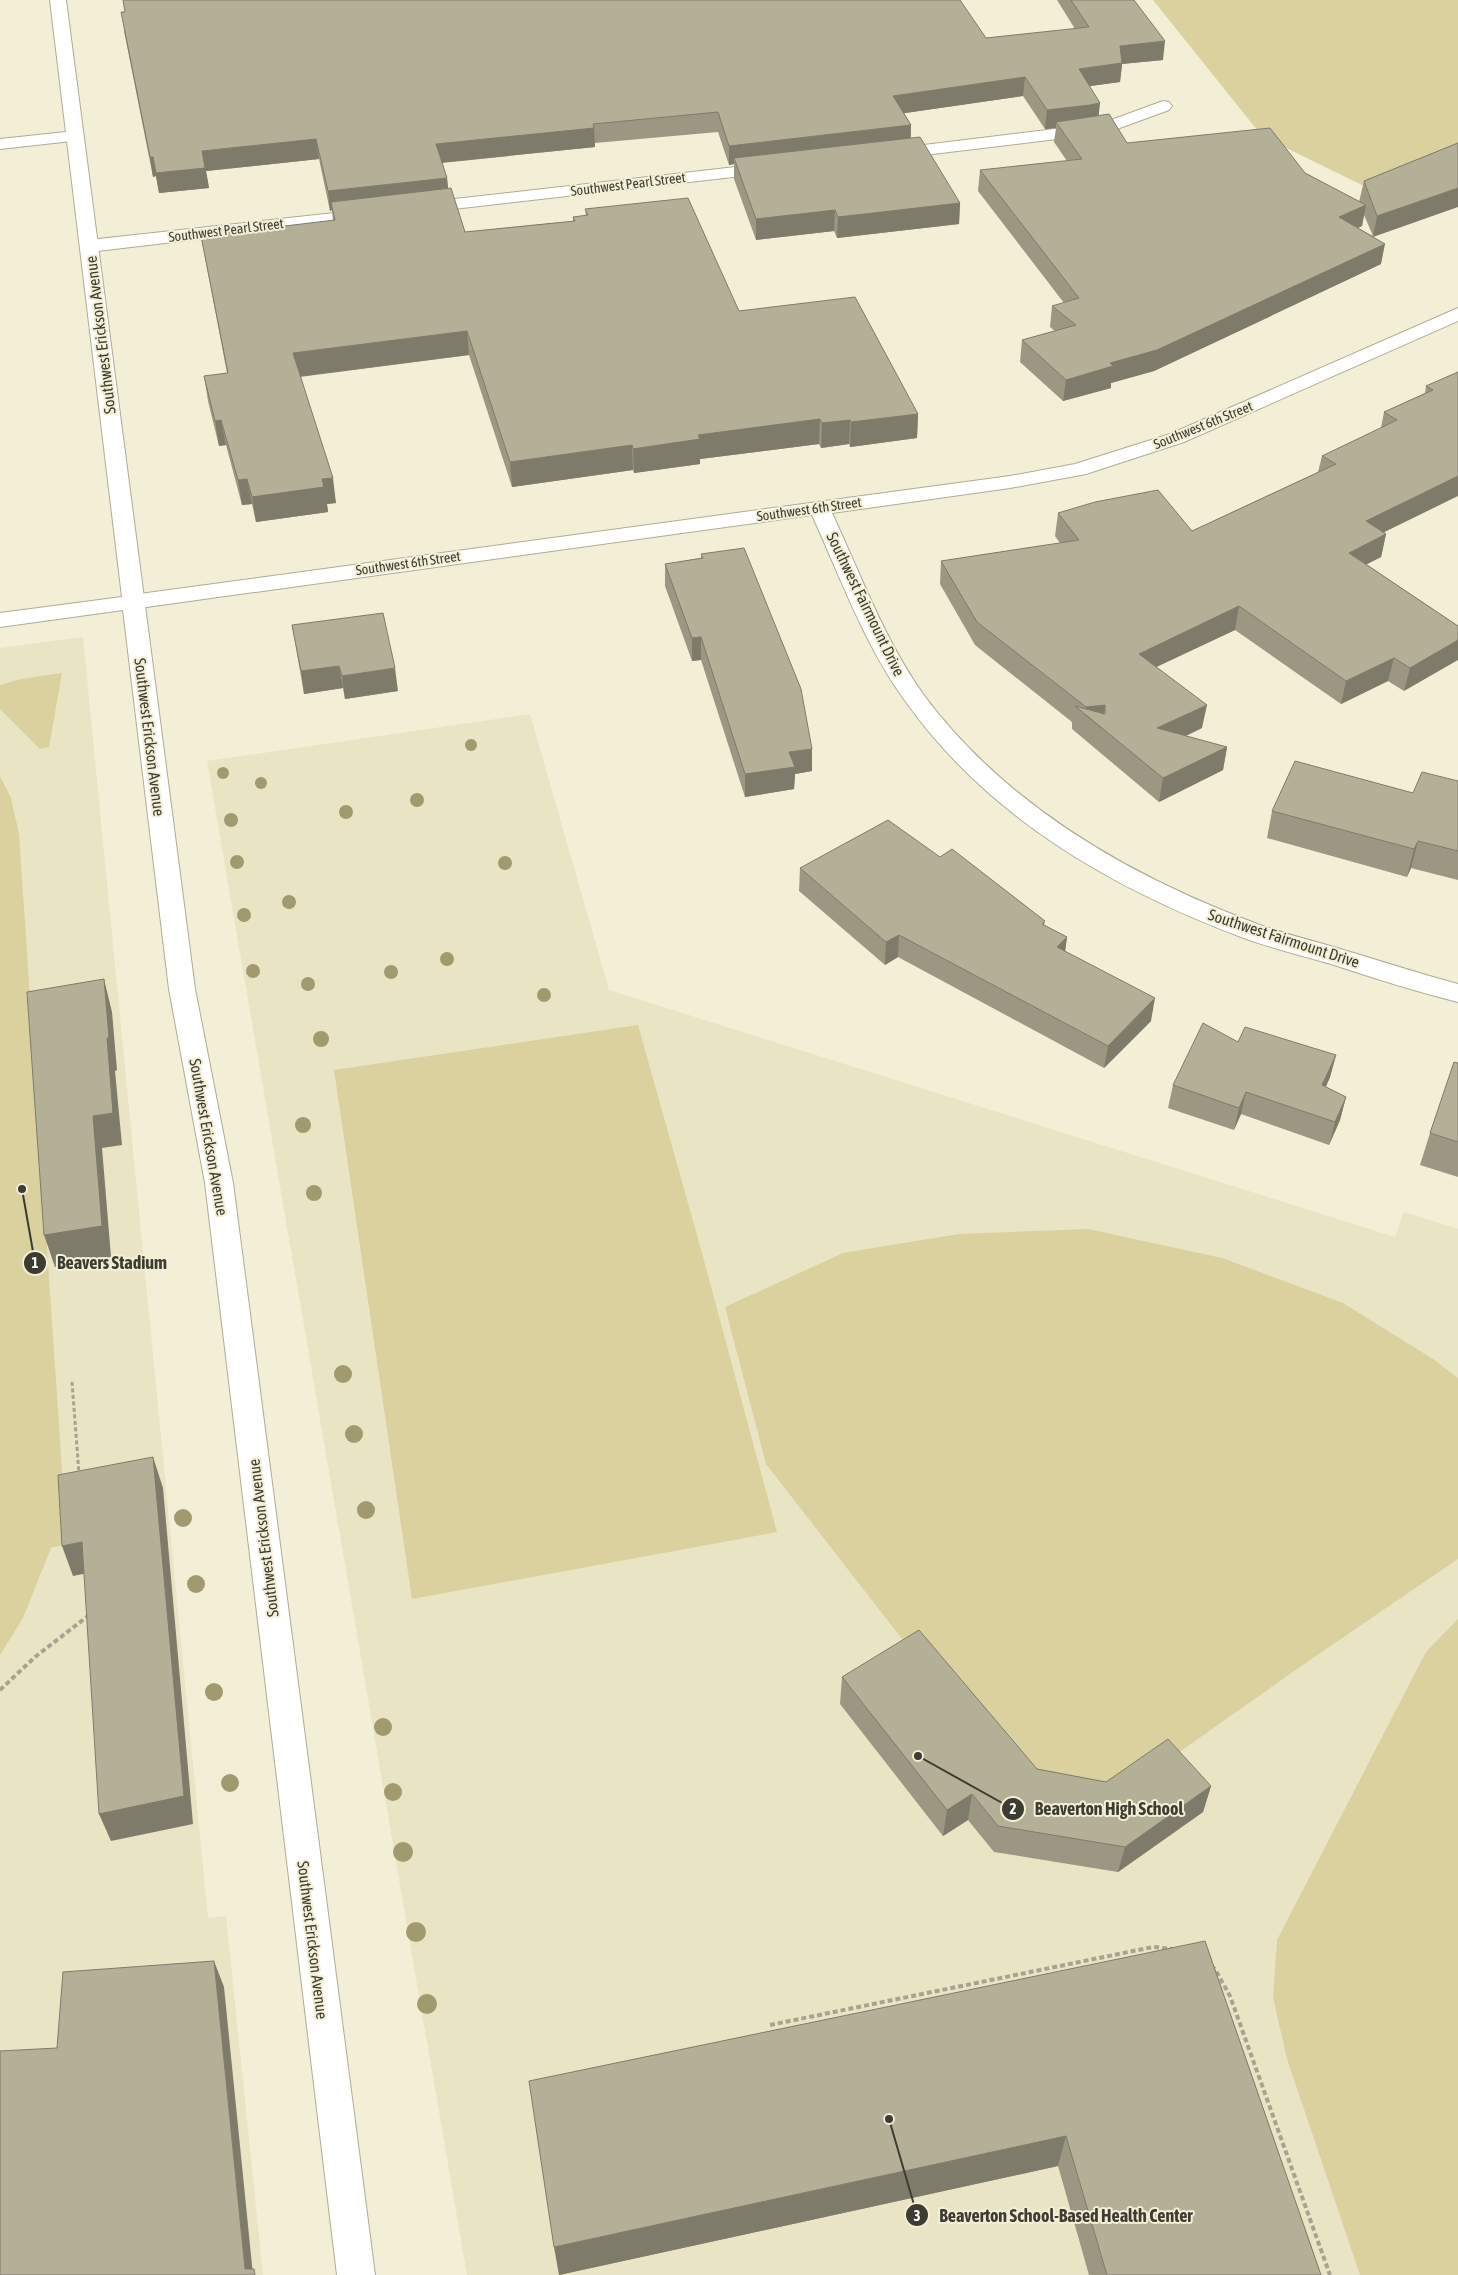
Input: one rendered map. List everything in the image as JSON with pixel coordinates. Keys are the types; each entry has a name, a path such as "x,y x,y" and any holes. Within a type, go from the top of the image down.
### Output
{"street":[{"name":"Southwest Erickson Avenue","path":"58,0 132,602 182,988 219,1183 356,2275"},
{"path":"871,156 1106,128 1163,106"},
{"path":"0,144 75,136"},
{"name":"Southwest Pearl Street","path":"406,210 792,165"},
{"name":"Southwest Pearl Street","path":"89,246 386,212"},
{"name":"Southwest 6th Street","path":"0,620 1010,482 1078,470 1177,438 1458,314"},
{"name":"Southwest Fairmount Drive","path":"819,508 890,660 915,699 955,749 1008,798 1063,838 1125,876 1194,908 1252,931 1458,994"}],"path":[{"path":"72,1382 80,1475"},
{"path":"0,1690 35,1657 88,1616 88,1607"},
{"path":"770,2025 1153,1947 1177,1950"},
{"path":"1208,1963 1215,1969 1230,1996 1330,2275"}],"shaded area":[{"path":"1153,0 1458,0 1458,151 1370,189 1262,136"},
{"path":"83,637 208,1918 226,1916 263,2275 0,2275 0,648"},
{"path":"62,673 49,747 40,749 0,709 0,685 21,679"},
{"path":"530,714 609,990 1395,1237 1404,1212 1458,1229 1458,2275 467,2275 207,761"},
{"path":"0,776 11,798 19,834 67,1544 51,1548 23,1618 0,1655"},
{"path":"638,1025 777,1532 412,1599 334,1070"},
{"path":"1088,1229 1222,1258 1343,1303 1433,1359 1458,1378 1458,1559 1307,1662 1100,1808 1032,1795 916,1657 766,1464 725,1307 843,1253 959,1234"},
{"path":"1458,1619 1458,2275 1360,2275 1287,2059 1273,1997 1277,1940 1426,1652"}],"building":[{"path":"123,0 960,0 986,38 1089,27 1071,0 1134,0 1165,41 1120,46 1122,63 1079,69 1100,103 1090,105 1047,110 1025,77 893,96 911,125 729,146 718,112 593,124 594,128 436,144 447,178 328,191 316,139 202,151 205,168 156,173 153,157 150,157 121,12 125,12"},
{"path":"1109,114 1127,143 1270,128 1305,173 1366,205 1339,217 1385,244 1157,350 1110,363 1113,366 1066,380 1022,340 1076,325 1052,306 1079,298 980,170 1082,159 1056,122"},
{"path":"920,137 960,203 838,217 835,210 756,219 734,158"},
{"path":"1458,143 1458,188 1377,216 1364,181"},
{"path":"451,188 465,232 575,221 573,217 588,215 585,209 688,198 739,311 855,297 918,414 851,422 850,420 822,423 820,419 698,435 700,439 633,449 632,445 510,462 467,331 293,353 333,478 322,479 324,487 252,497 247,479 238,480 221,420 215,421 204,376 228,373 201,236 335,220 331,202"},
{"path":"1458,372 1458,476 1366,521 1386,534 1349,553 1458,626 1458,640 1410,668 1394,658 1346,681 1239,606 1139,654 1207,705 1157,728 1227,747 1163,778 1075,706 1105,714 1105,705 1086,707 977,622 941,561 1079,540 1058,513 1095,502 1158,490 1192,531 1336,464 1322,456 1397,420 1384,412 1433,390 1426,386"},
{"path":"744,548 801,689 812,749 789,752 795,767 745,774 701,637 692,638 665,564 703,558 701,554"},
{"path":"383,613 395,668 342,676 339,666 301,671 292,625"},
{"path":"1295,761 1413,793 1422,772 1458,781 1458,851 1418,841 1414,849 1272,811"},
{"path":"888,820 940,857 952,849 1045,921 1042,924 1067,937 1057,947 1155,998 1108,1046 899,935 886,942 800,868"},
{"path":"104,979 113,1113 93,1116 102,1226 44,1235 27,992"},
{"path":"1203,1023 1238,1042 1245,1027 1336,1055 1322,1085 1346,1097 1335,1122 1246,1092 1239,1108 1173,1085"},
{"path":"1454,1062 1458,1063 1458,1142 1430,1133"},
{"path":"153,1457 184,1796 99,1814 82,1542 62,1546 58,1475"},
{"path":"919,1630 1037,1769 1106,1782 1168,1739 1211,1786 1125,1847 998,1826 972,1794 947,1810 842,1677"},
{"path":"1205,1941 1321,2275 1107,2275 1066,2136 554,2247 529,2081"},
{"path":"214,1961 245,2269 254,2269 255,2275 0,2275 0,2051 57,2048 63,1972"}],"place":[{"name":"Beavers Stadium","path":"22,1189"},
{"name":"Beaverton High School","path":"918,1756"},
{"name":"Beaverton School-Based Health Center","path":"889,2119"}]}
